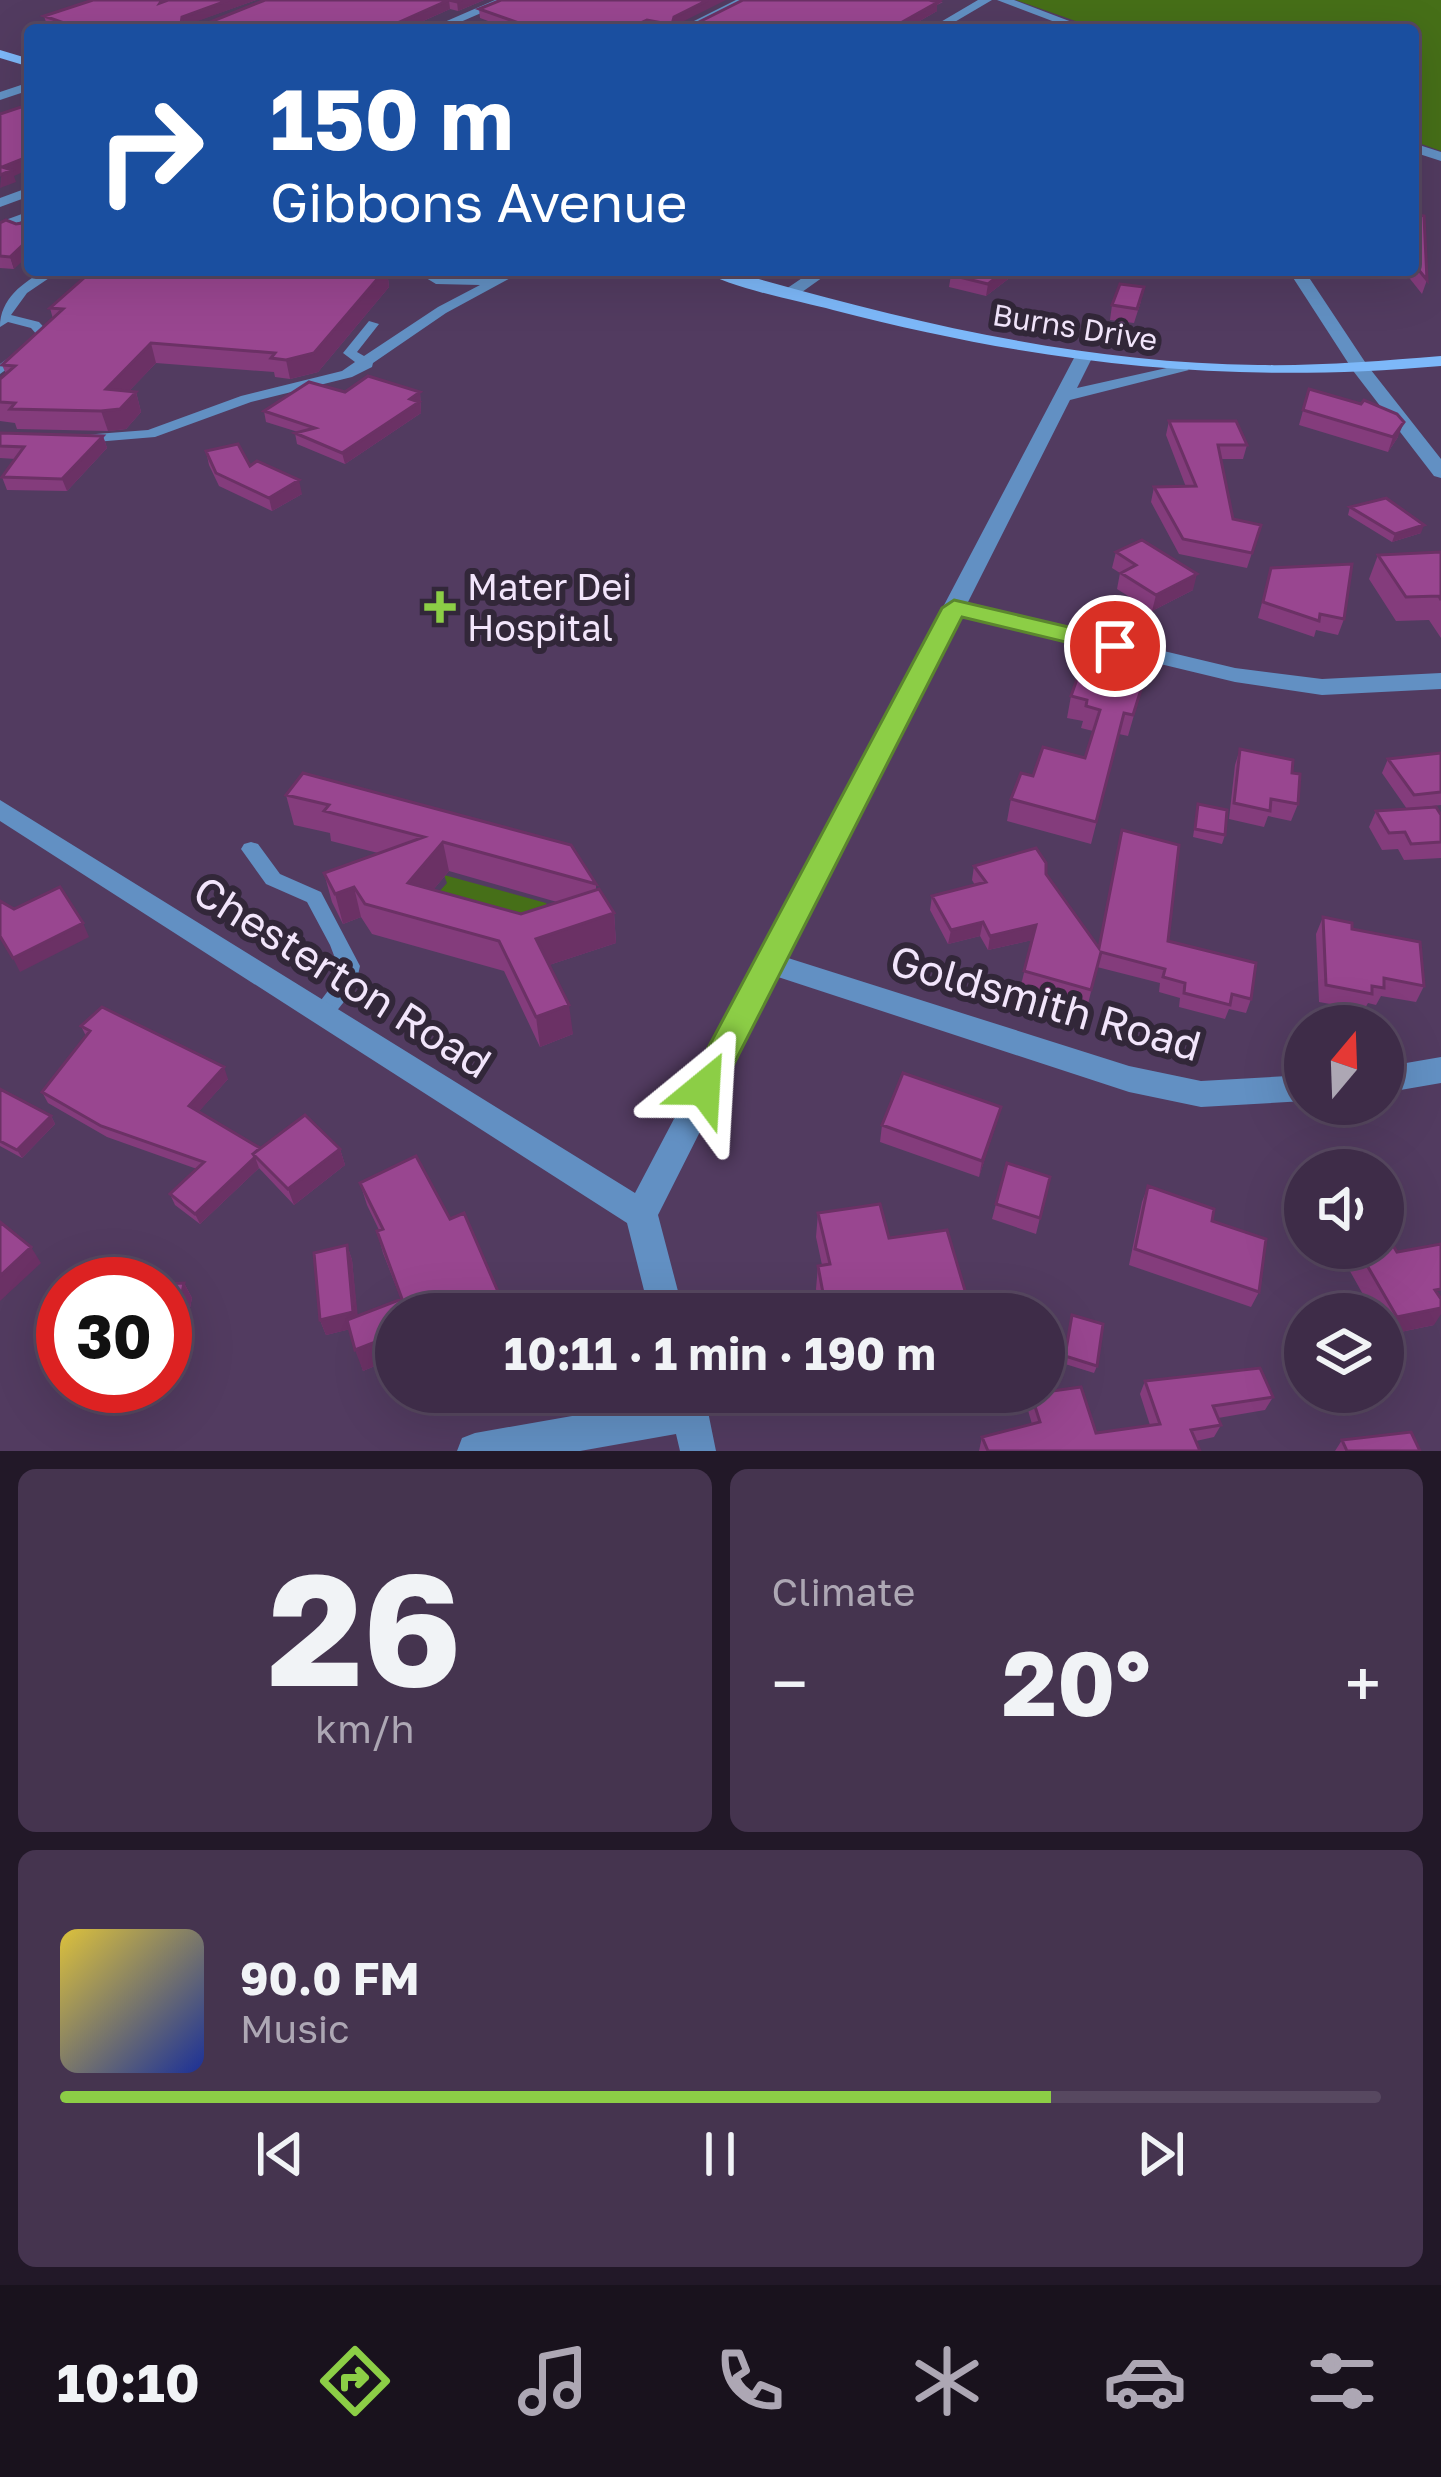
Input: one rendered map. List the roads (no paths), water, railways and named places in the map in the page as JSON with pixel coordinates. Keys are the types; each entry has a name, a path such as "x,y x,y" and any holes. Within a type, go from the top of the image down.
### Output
{"main road":[{"name":"Burns Drive","path":"730,276 914,326 1083,358 1180,370 1360,368 1441,361"}],"street":[{"path":"446,24 505,0"},
{"path":"695,24 745,0"},
{"path":"944,24 986,0"},
{"path":"1004,0 1070,24"},
{"path":"789,294 816,276"},
{"path":"1300,276 1360,368 1441,472"},
{"path":"662,1293 641,1214 767,962 1083,358"},
{"path":"1064,396 1180,370"},
{"path":"954,608 1235,675 1322,687 1441,682"},
{"name":"Chesterton Road","path":"0,809 641,1214"},
{"name":"Goldsmith Road","path":"767,962 1130,1078 1201,1094 1284,1089"},
{"path":"1404,1076 1441,1070"},
{"path":"475,1451 641,1413"},
{"path":"691,1413 698,1451"}],"lane":[{"path":"0,370 46,336 34,325 3,320 10,299 43,276"},
{"path":"429,276 493,282"},
{"path":"64,439 150,434 246,399 347,374 442,310 506,276"},
{"path":"367,364 350,353 373,325"},
{"path":"251,849 273,879 314,897 340,945 349,966 347,982 322,1012"}],"place":[{"name":"Mater Dei Hospital","path":"440,607"}]}
